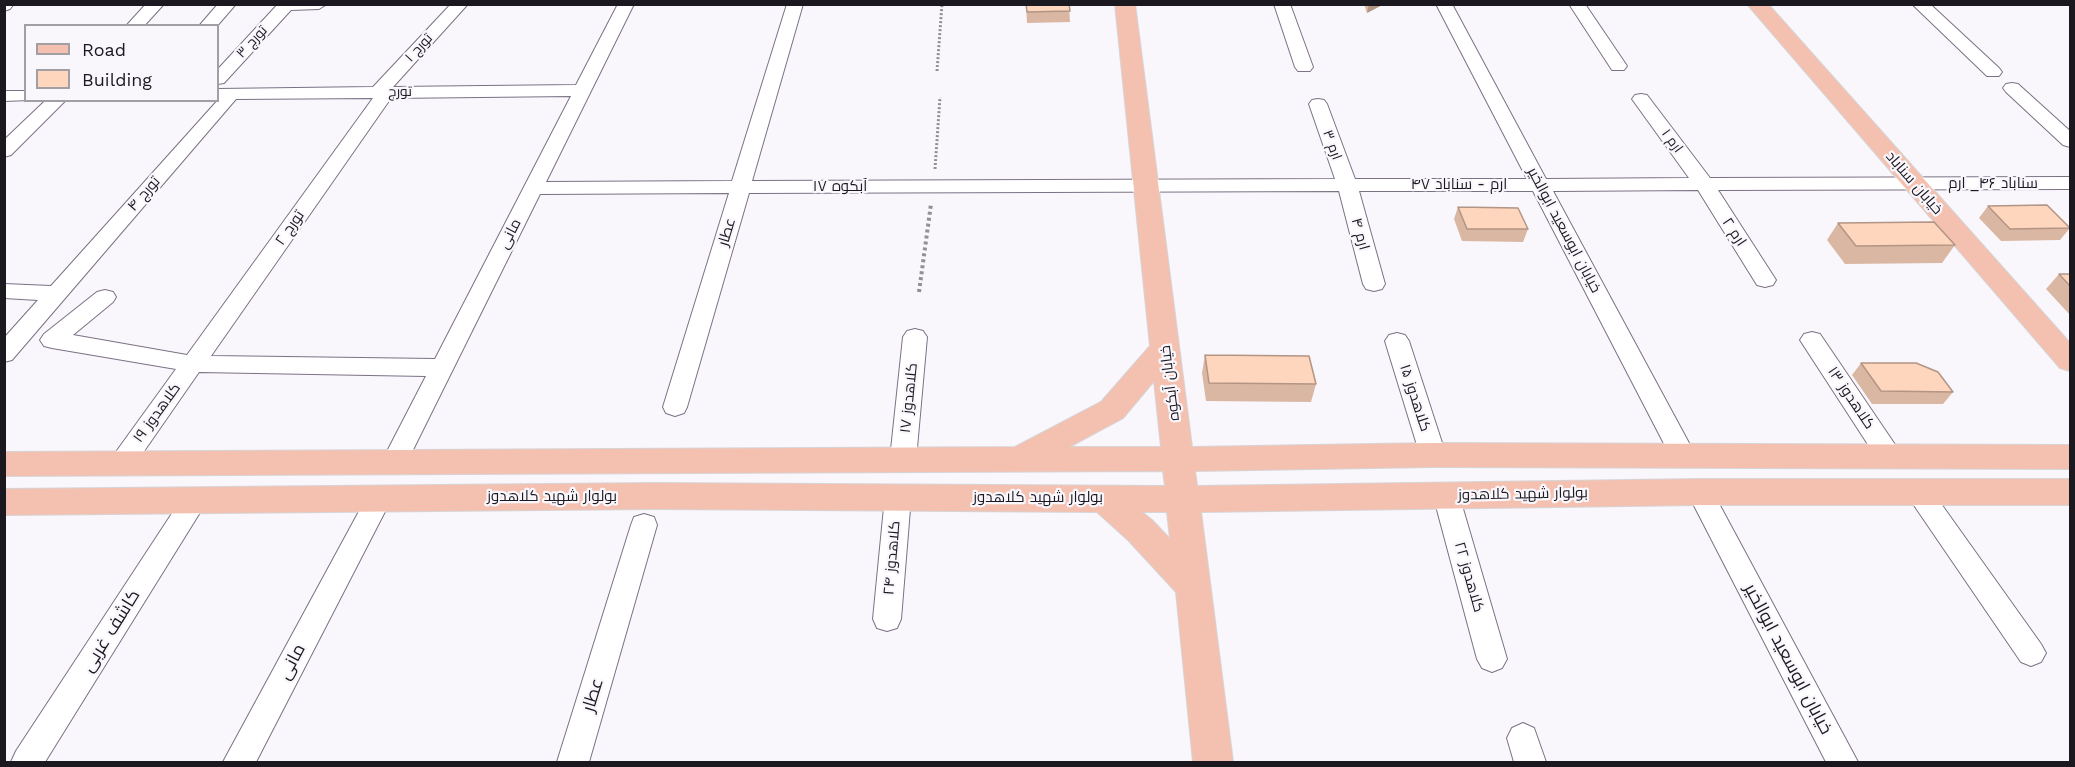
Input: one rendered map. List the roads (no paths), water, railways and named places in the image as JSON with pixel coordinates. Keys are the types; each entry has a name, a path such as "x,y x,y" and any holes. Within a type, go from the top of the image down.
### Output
{"main road":[{"name":"خیابان آبکوه","path":"1125,4 1213,762"},
{"name":"خیابان سناباد","path":"1757,4 2070,362"},
{"path":"1022,459 1112,410 1166,348"},
{"path":"4,464 1179,459 1433,455 2070,457"},
{"name":"بولوار شهید کلاهدوز","path":"5,502 379,498 1184,499 1700,492 2070,492"},
{"path":"1104,498 1140,530 1193,587"}],"street":[{"path":"136,24 156,4"},
{"path":"209,24 228,4"},
{"path":"287,5 319,4"},
{"name":"تورج ۱","path":"382,92 460,4"},
{"name":"مانی","path":"394,463 626,4"},
{"name":"عطار","path":"675,407 795,4"},
{"path":"1282,4 1304,67"},
{"name":"خیابان ابوسعید ابوالخیر","path":"1444,4 1683,456"},
{"path":"1577,4 1618,66"},
{"path":"1920,4 1993,72"},
{"name":"تورج ۳","path":"222,89 287,5"},
{"path":"2012,88 2070,141"},
{"name":"تورج","path":"222,89 382,92 583,90"},
{"name":"تورج ۲","path":"193,363 382,92"},
{"path":"4,96 24,96"},
{"name":"ارم ۱","path":"1641,99 1703,183"},
{"path":"4,151 55,102"},
{"name":"تورج ۴","path":"4,354 57,294 212,102"},
{"name":"ارم ۳","path":"1318,104 1347,185"},
{"name":"ارم ۲","path":"1703,183 1765,280"},
{"name":"سناباد ۴۶_ ارم","path":"1916,184 2070,183"},
{"name":"ارم - سناباد ۴۷","path":"1146,186 1916,184"},
{"name":"ارم ۴","path":"1347,185 1374,284"},
{"name":"آبکوه ۱۷","path":"533,188 1146,186"},
{"path":"4,291 57,294"},
{"path":"105,297 52,340 193,363 442,368"},
{"name":"کلاهدوز ۱۷","path":"903,459 915,338"},
{"name":"کلاهدوز ۱۳","path":"1812,340 1890,456"},
{"name":"کلاهدوز ۱۵","path":"1397,341 1433,455"},
{"name":"کلاهدوز ۱۹","path":"122,463 193,363"},
{"path":"1918,491 2031,652"},
{"name":"خیابان ابوسعید ابوالخیر","path":"1700,492 1842,762"},
{"name":"کلاهدوز ۲۲","path":"1446,495 1492,659"},
{"name":"کلاهدوز ۲۴","path":"887,619 898,497"},
{"name":"مانی","path":"238,762 379,498"},
{"name":"کاشف غربی","path":"27,762 195,500"},
{"name":"عطار","path":"573,762 644,525"}]}
